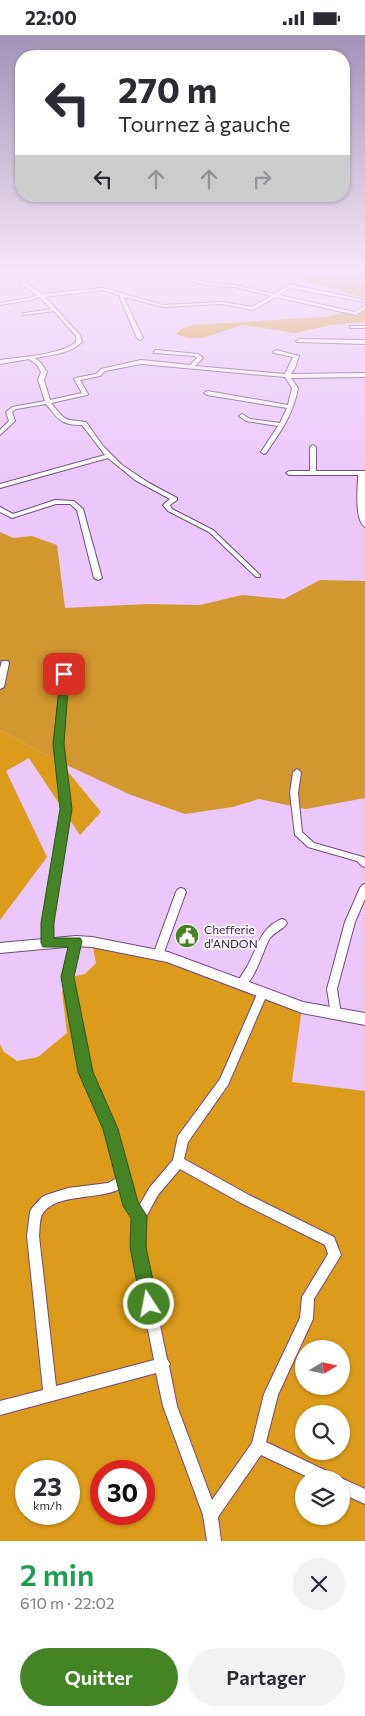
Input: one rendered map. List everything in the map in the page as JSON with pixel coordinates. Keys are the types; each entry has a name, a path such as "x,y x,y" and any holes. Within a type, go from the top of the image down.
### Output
{"street":[{"path":"0,362 70,349 78,345 78,340"},
{"path":"299,341 365,342"},
{"path":"156,352 196,355 200,358 191,367"},
{"path":"276,352 296,356 292,368 286,376"},
{"path":"30,357 39,364 44,372 41,380 48,403 62,420 70,423 84,423 89,427 92,437 123,469 144,484 175,499 166,505 170,511 211,531 258,576"},
{"path":"0,433 12,421 9,412 14,408 48,403 85,393 77,379 98,375 103,370 109,368 150,361 286,376 365,375"},
{"path":"264,452 292,407 295,388 286,376"},
{"path":"208,393 292,407"},
{"path":"242,416 248,420 282,425"},
{"path":"313,447 313,473"},
{"path":"0,486 109,456"},
{"path":"289,473 363,473 361,514 365,525"},
{"path":"0,509 12,516 54,502 72,502 80,509 98,578"},
{"path":"0,687 5,663"},
{"path":"47,943 47,923 66,809 58,744 64,674"},
{"path":"297,772 294,793 298,833 311,845 360,859 365,864"},
{"path":"336,1014 332,989 350,922 365,887"},
{"path":"158,955 181,892"},
{"path":"241,984 253,966 266,936 282,923"},
{"path":"76,941 67,977 86,1072 110,1129 131,1206 140,1216"},
{"path":"0,948 76,941 92,942 158,955 302,1007 365,1019"},
{"path":"214,1541 210,1515 170,1406 138,1247 140,1216 154,1191 178,1162 182,1140 224,1082 263,992"},
{"path":"178,1162 245,1199 330,1241 334,1255 308,1297 306,1319 271,1394 258,1445 210,1515"},
{"path":"50,1395 33,1236 36,1212 46,1201 68,1194 110,1188 123,1181"},
{"path":"0,1408 163,1364"},
{"path":"258,1445 309,1470"},
{"path":"350,1490 365,1497"}],"shaded area":[{"path":"0,532 13,538 32,536 57,545 65,608 148,604 200,605 242,595 284,599 320,580 365,581 365,798 306,809 259,799 233,807 185,814 131,795 60,762 0,730"},
{"path":"0,730 60,762 101,812 80,835 29,758 6,771 47,857 0,920"},
{"path":"92,942 168,957 302,1007 292,1082 365,1091 365,1541 0,1541 0,1044 4,1052 17,1061 38,1057 67,1033 62,992 67,978 85,974 96,963"}],"place":[{"name":"Chefferie d'ANDON","path":"187,936"}],"route":[{"path":"64,674 58,744 66,809 47,923 47,943 76,941 67,977 86,1072 110,1129 131,1206 140,1216 138,1247 149,1304"}]}
